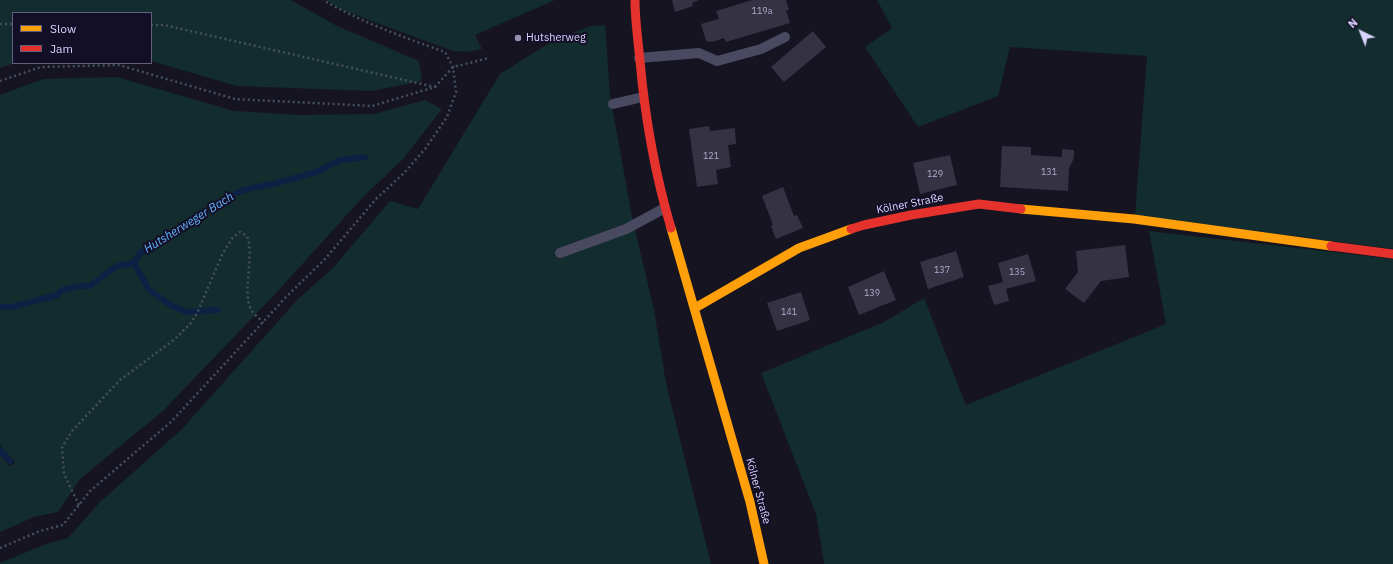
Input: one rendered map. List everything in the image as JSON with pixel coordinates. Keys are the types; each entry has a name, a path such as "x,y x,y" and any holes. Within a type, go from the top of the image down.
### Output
{"street":[{"name":"Kölner Straße","path":"635,0 643,97 650,143 666,208 750,502 764,564"},
{"name":"Kölner Straße","path":"695,308 799,248 864,225 911,215 980,204 1148,221 1393,254"}],"lane":[{"path":"639,58 699,53 717,60 761,49 785,37"},
{"path":"612,104 643,97"},
{"path":"560,253 626,229 666,208"}],"path":[{"path":"0,548 40,531 63,525 90,491 172,421 287,296 325,259 376,199 404,173 425,149 447,117 456,92 453,67 445,52 406,38 346,12 323,0"},
{"path":"0,24 12,24"},
{"path":"152,25 164,25 435,87"},
{"path":"0,81 41,67 119,65 235,99 372,106 435,87 453,67 489,58"},
{"path":"79,505 64,474 62,448 71,432 120,380 175,339 192,322 222,255 233,237 240,232 247,236 250,244 248,295 252,310 263,322"}],"green space":[{"path":"0,0 291,0 335,25 419,61 422,81 372,91 237,86 152,61 152,12 12,12 12,64 0,68"},
{"path":"326,0 555,0 475,35 482,49 467,52 453,51 342,10"},
{"path":"877,0 1393,0 1393,249 1135,215 1147,56 1010,47 998,96 918,127 865,47 892,28"},
{"path":"605,25 610,95 632,217 654,310 666,383 711,564 0,564 46,544 68,538 100,502 181,430 298,299 332,269 390,201 418,209 500,74 554,40 591,26"},
{"path":"117,77 234,111 300,115 374,114 425,100 442,109 403,159 363,197 277,292 163,411 80,479 58,512 34,517 0,532 0,455 10,466 15,462 0,445 0,309 12,309 59,297 63,292 91,287 117,267 135,265 141,254 179,234 190,222 239,194 252,189 274,186 318,174 341,162 368,159 366,155 339,158 316,170 272,183 251,186 237,191 188,219 177,230 140,252 132,260 116,264 90,285 68,286 57,292 10,305 0,305 0,95 43,79"},
{"path":"1149,231 1393,259 1393,564 824,564 816,514 761,373 884,322 924,298 966,405 1166,324"}],"building":[{"path":"672,0 699,0 692,3 693,6 675,12"},
{"path":"752,0 786,0 789,10 786,10 790,23 726,42 724,38 712,42 706,41 701,24 719,19 716,11"},
{"path":"813,31 826,47 784,82 771,67"},
{"path":"709,126 710,131 735,128 736,144 728,145 731,167 716,170 718,184 697,187 689,129"},
{"path":"1002,146 1031,147 1031,155 1062,157 1062,149 1074,150 1074,158 1069,168 1068,191 1000,187"},
{"path":"950,155 957,185 920,194 913,163"},
{"path":"783,187 794,216 797,215 803,228 776,239 771,226 773,225 762,196"},
{"path":"1125,245 1129,277 1101,281 1084,303 1065,289 1078,272 1076,251"},
{"path":"956,251 964,277 928,289 920,262"},
{"path":"1028,254 1036,281 1006,289 1009,301 994,305 988,286 1003,282 998,263"},
{"path":"884,271 896,300 859,315 848,287"},
{"path":"801,292 810,320 777,331 767,303"}],"waterway":[{"name":"Hutsherweger Bach","path":"0,307 11,307 58,295 62,290 79,286 90,286 117,266 134,263 140,253 178,232 189,221 238,192 317,172 340,160 365,157"},
{"path":"134,263 149,290 172,306 187,312 218,310"},
{"path":"0,450 10,461"}],"traffic: slow":[{"path":"1021,209 1134,219 1331,246"},
{"path":"671,228 750,502 764,564"},
{"path":"695,308 799,248 851,229"}],"traffic: jam":[{"path":"635,0 642,82 648,124 655,166 671,228"},
{"path":"851,229 911,215 979,204 1021,209"},
{"path":"1331,246 1393,254"}],"place":[{"name":"Hutsherweg","path":"518,38"}]}
